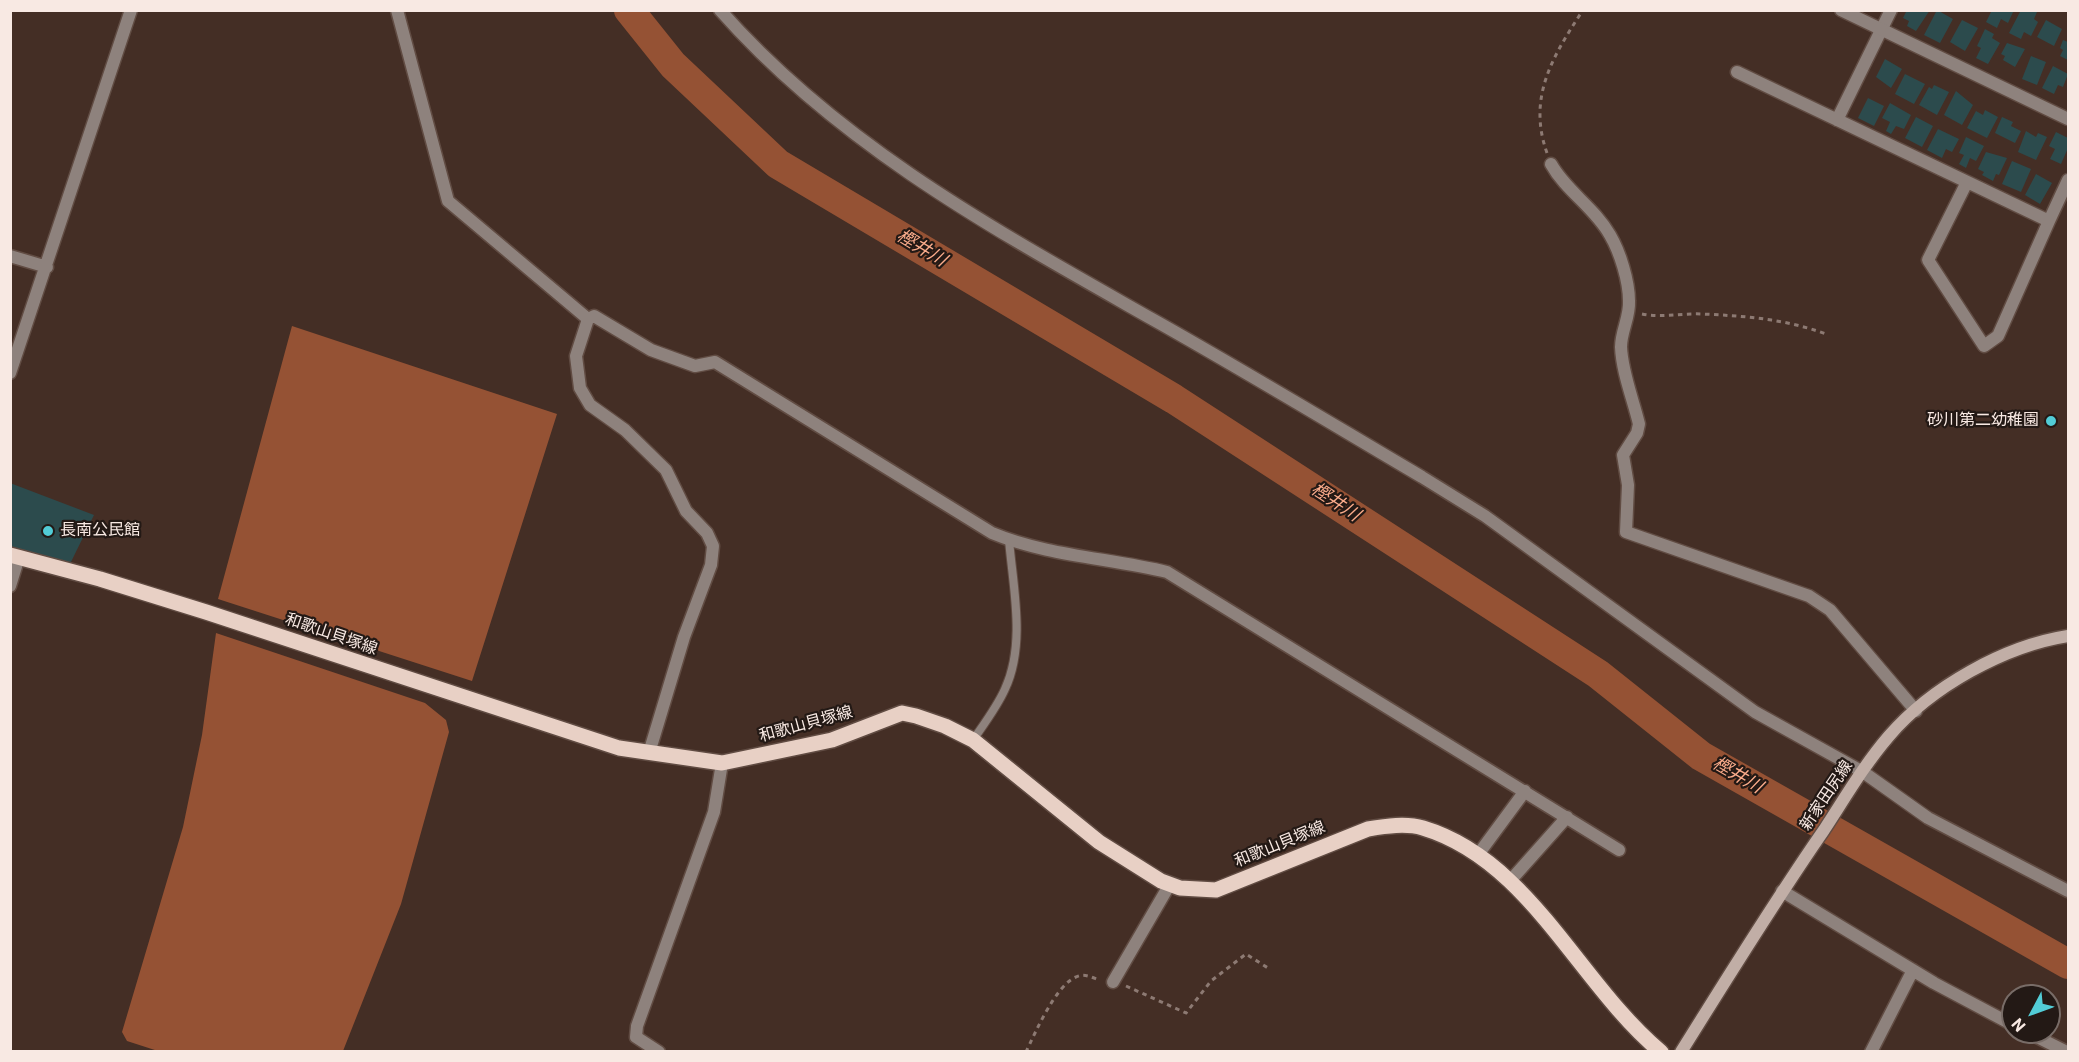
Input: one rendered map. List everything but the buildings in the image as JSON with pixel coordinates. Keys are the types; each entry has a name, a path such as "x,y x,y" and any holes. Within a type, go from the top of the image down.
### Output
{"main road":[{"name":"和歌山貝塚線","path":"15,556 100,579 206,612 619,748 722,763 832,740 902,713 945,726 973,740 1099,842 1170,884 1201,891 1216,890 1368,829 1391,826 1422,828 1477,855 1510,881 1541,913 1623,1017 1661,1052"},
{"name":"新家田尻線","path":"1681,1052 1783,889 1890,735 1956,680 1983,664 2023,648 2068,636"}],"street":[{"path":"397,10 448,201 588,319"},
{"path":"720,10 779,72 819,108 976,219 1422,477 1485,516 1755,712 1861,774 1928,818 2068,891"},
{"path":"1841,10 2068,119"},
{"path":"1837,120 1891,10"},
{"path":"10,373 47,267 128,11"},
{"path":"1737,72 2049,221"},
{"path":"1551,164 1559,179 1593,211 1610,235 1621,260 1630,302 1622,329 1621,349 1639,424 1637,433 1623,455 1628,485 1626,531 1809,596 1830,610 1916,711"},
{"path":"1966,182 1928,260 1984,346 1998,336 2068,180"},
{"path":"10,256 47,267"},
{"path":"650,753 684,637 711,565 713,546 706,533 686,512 666,470 625,430 590,405 580,388 576,356 588,319 594,316 651,350 695,366 716,362 964,517 1020,545 1126,562 1167,572 1619,850"},
{"path":"10,586 15,556"},
{"path":"659,1052 636,1037 637,1026 714,812 722,763"},
{"path":"1477,855 1525,791"},
{"path":"1510,881 1567,818"},
{"path":"1113,982 1170,884"},
{"path":"1783,889 1913,970 2001,1018"},
{"path":"1871,1052 1913,970"},
{"path":"2051,1044 2067,1052"}],"lane":[{"path":"973,740 1005,688 1014,662 1017,635 1009,540"}],"path":[{"path":"1551,164 1542,139 1539,110 1541,91 1557,49 1583,10"},
{"path":"1627,311 1655,317 1700,314 1792,322 1826,334"},
{"path":"1026,1052 1038,1025 1066,984 1074,977 1084,975 1113,982 1186,1013 1211,981 1246,954 1268,968"}],"shaded area":[{"path":"292,326 557,414 472,681 218,599"},
{"path":"216,633 425,703 446,720 449,732 401,904 343,1051 161,1052 127,1041 122,1032 183,827 202,735"}],"waterway":[{"name":"樫井川","path":"629,10 673,65 778,164 1174,399 1598,674 1701,756 2068,964"}],"place":[{"name":"砂川第二幼稚園","path":"2051,421"},
{"name":"長南公民館","path":"48,531"}]}
